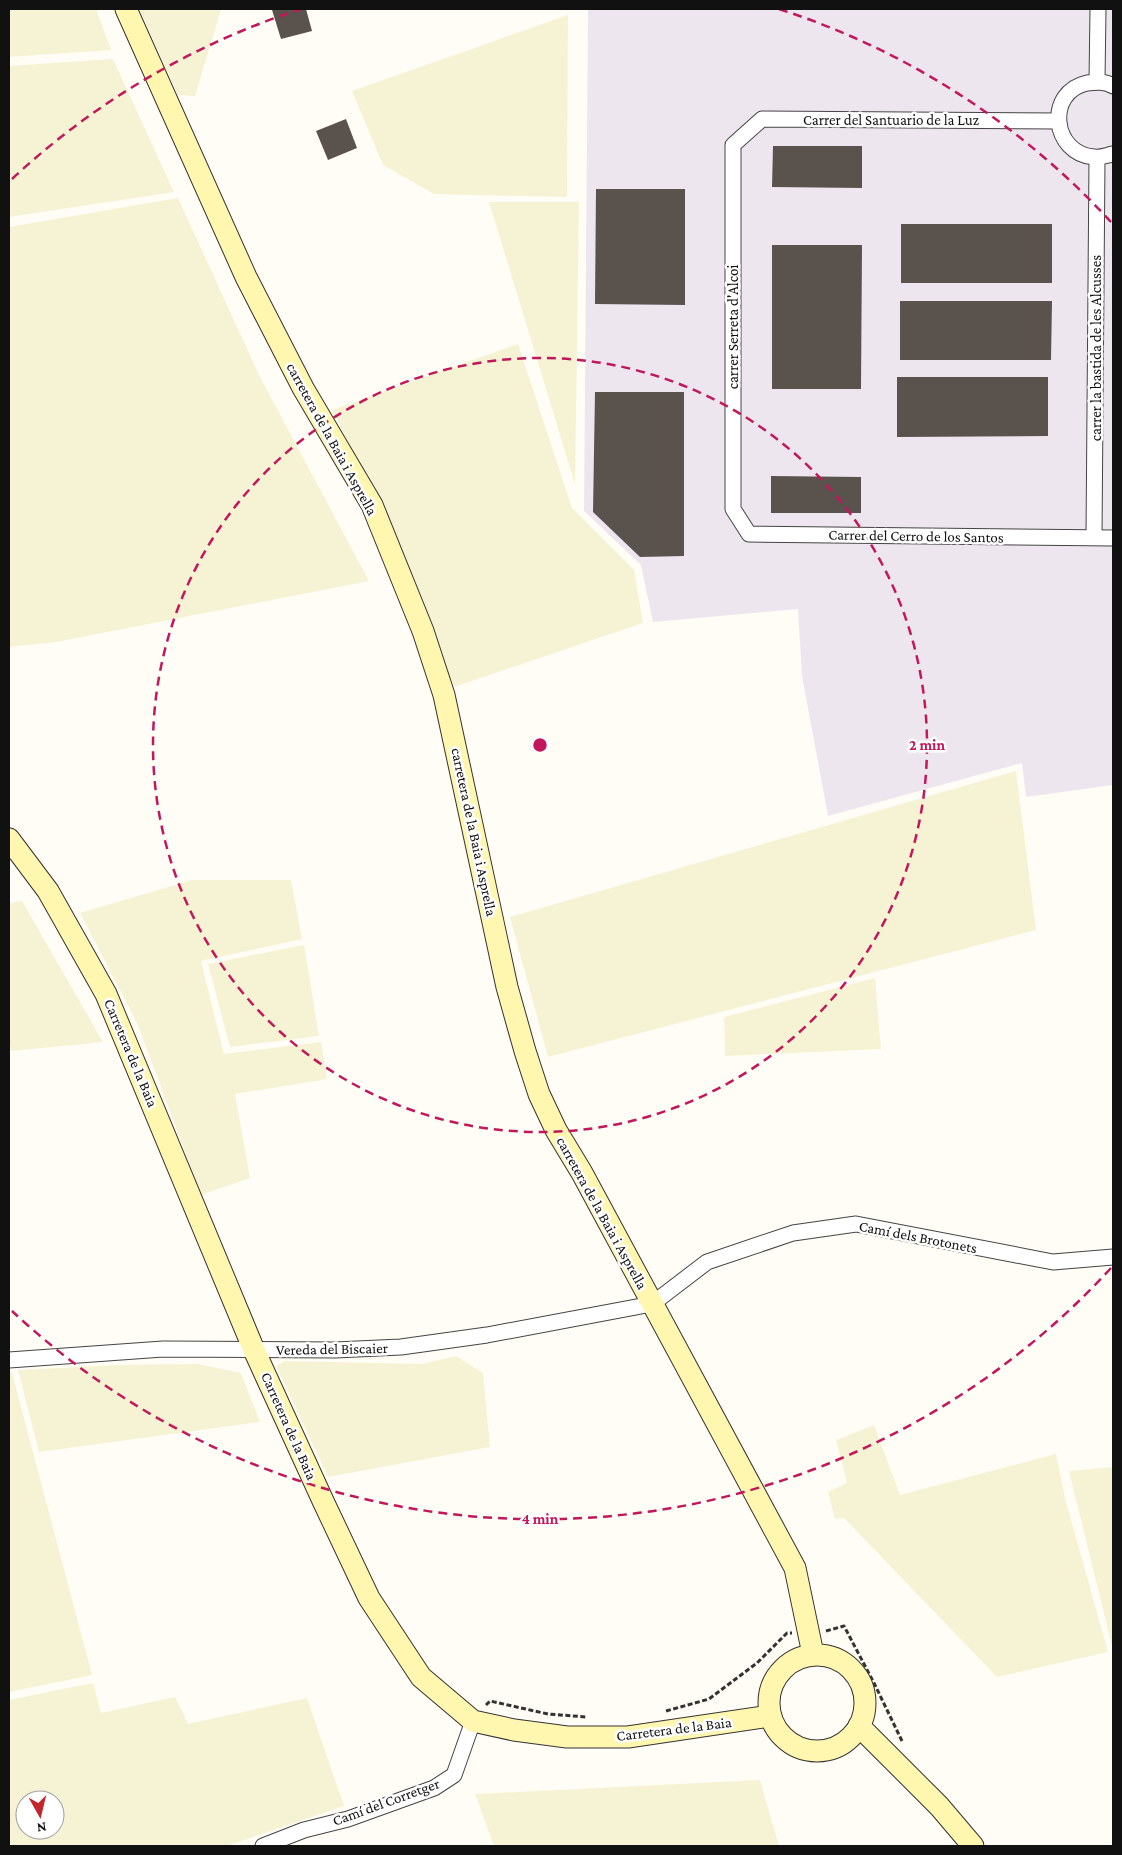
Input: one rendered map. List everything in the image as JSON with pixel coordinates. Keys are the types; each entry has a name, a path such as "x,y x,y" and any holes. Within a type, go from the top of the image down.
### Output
{"main road":[{"name":"carretera de la Baia i Asprella","path":"126,9 246,277 303,388 372,506 423,631 444,695 507,988 539,1094 556,1130 582,1173 795,1568 813,1654"},
{"name":"Carretera de la Baia","path":"9,839 48,890 106,994 254,1350 369,1598 421,1677 473,1720 514,1730 567,1737 628,1737 770,1716"},
{"path":"813,1654 838,1659 848,1666 859,1678 865,1696 865,1711 860,1726 850,1738 838,1746 826,1750 808,1751 796,1747 778,1732 770,1716 768,1706 769,1692 775,1678 784,1667 796,1659 813,1654"},
{"path":"860,1726 939,1806 973,1846"}],"street":[{"path":"1097,81 1098,9"},
{"path":"1113,86 1097,81 1081,85 1069,93 1060,106 1058,121 1061,135 1071,148 1083,155 1097,158 1113,154"},
{"name":"Carrer del Santuario de la Luz","path":"733,145 762,119 1058,121"},
{"name":"carrer Serreta d'Alcoi","path":"733,145 733,509"},
{"name":"carrer la bastida de les Alcusses","path":"1094,538 1097,158"},
{"name":"Carrer del Cerro de los Santos","path":"733,509 749,534 1113,538"},
{"name":"Camí dels Brotonets","path":"652,1304 707,1262 792,1233 856,1224 1054,1262 1113,1257"},
{"name":"Vereda del Biscaier","path":"9,1360 164,1349 335,1350 401,1347 487,1335 652,1304"},
{"name":"Camí del Corretger","path":"263,1846 304,1830 348,1819 434,1788 454,1775 473,1720"}],"path":[{"path":"662,1712 709,1699 757,1663 787,1633 827,1631 844,1626 903,1742"},
{"path":"473,1720 490,1701 548,1714 593,1718"}],"shaded area":[{"path":"9,9 96,9 111,50 9,57"},
{"path":"139,9 221,9 195,96 178,95"},
{"path":"588,9 1113,9 1113,785 1026,797 1022,763 828,816 802,676 798,609 653,622 641,565 584,511"},
{"path":"568,15 567,197 434,194 383,165 352,91"},
{"path":"113,59 174,192 9,217 9,66"},
{"path":"178,198 260,377 369,581 56,642 9,647 9,227"},
{"path":"489,202 579,202 575,484"},
{"path":"518,344 572,508 634,570 643,623 454,687 401,546 332,410"},
{"path":"1016,771 1036,930 548,1057 510,917"},
{"path":"192,880 291,880 302,939 201,961 224,1054 321,1042 327,1079 235,1094 250,1178 201,1195 137,1023 80,913"},
{"path":"22,901 103,1042 11,1051 9,1038 9,903"},
{"path":"304,945 319,1036 230,1047 208,964"},
{"path":"875,978 881,1049 725,1056 724,1017"},
{"path":"456,1356 483,1373 490,1447 328,1477 276,1366 285,1361 422,1364"},
{"path":"198,1364 241,1373 260,1422 39,1452 18,1370 117,1365"},
{"path":"9,1373 12,1373 92,1675 9,1692"},
{"path":"874,1425 900,1495 1056,1454 1065,1498 1108,1652 997,1677 844,1518 835,1519 828,1492 847,1483 836,1440"},
{"path":"1113,1467 1113,1650 1069,1471"},
{"path":"93,1683 101,1713 175,1697 188,1724 307,1698 344,1806 227,1846 9,1846 9,1700"},
{"path":"760,1780 779,1846 494,1846 475,1794"}],"building":[{"path":"306,9 312,31 281,39 272,10"},
{"path":"346,119 357,148 328,160 316,131"},
{"path":"773,146 862,146 862,188 772,187"},
{"path":"596,189 685,189 685,305 595,304"},
{"path":"901,224 1052,224 1052,283 901,283"},
{"path":"772,245 862,245 861,389 772,389"},
{"path":"900,301 1052,301 1051,360 900,360"},
{"path":"897,377 1048,377 1048,436 897,437"},
{"path":"595,392 684,392 684,556 640,557 593,512"},
{"path":"771,476 861,477 861,513 771,513"}]}
